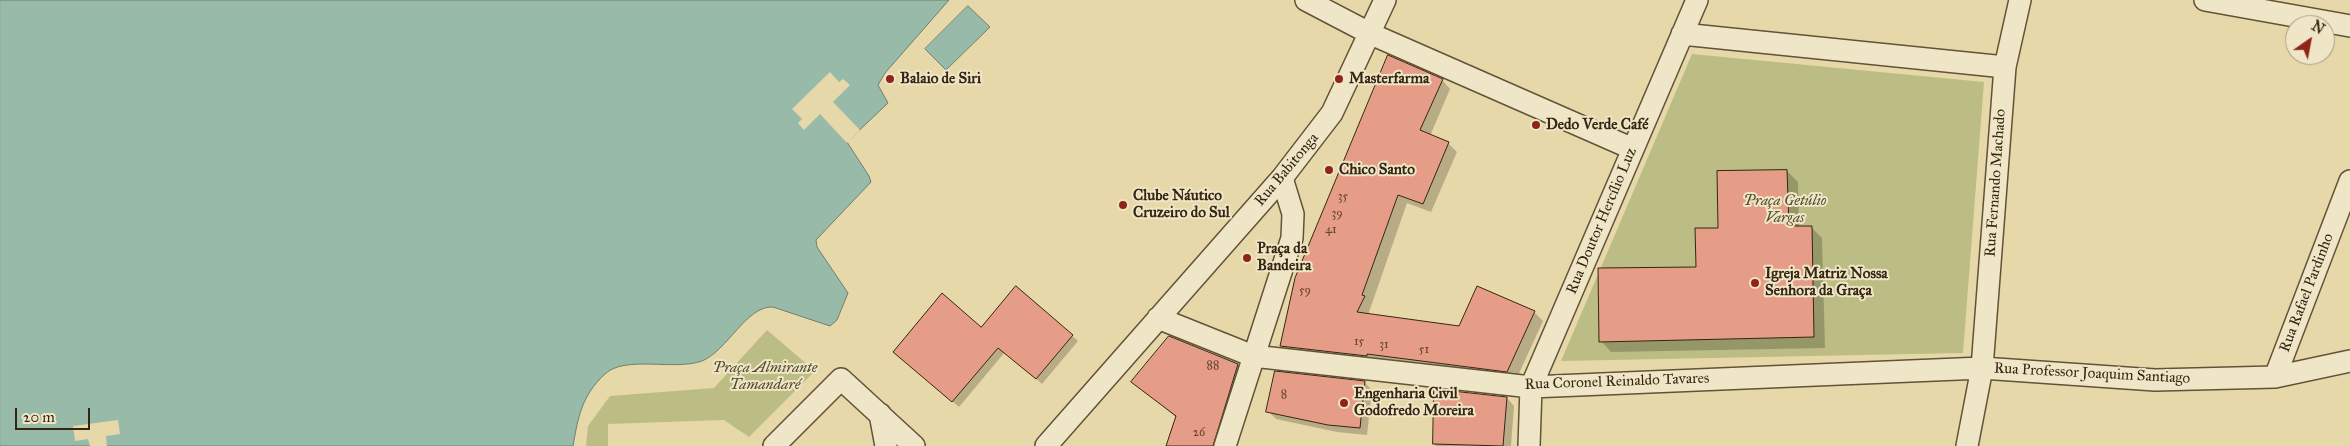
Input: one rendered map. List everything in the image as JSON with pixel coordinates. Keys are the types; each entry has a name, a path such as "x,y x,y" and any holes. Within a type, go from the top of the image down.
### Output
{"street":[{"path":"1306,0 1371,34 1633,149"},
{"name":"Rua Babitonga","path":"1046,446 1282,178 1332,113 1371,34 1385,0"},
{"name":"Rua Doutor Hercílio Luz","path":"1531,387 1697,0"},
{"name":"Rua Fernando Machado","path":"1966,446 1982,368 2005,67 2020,0"},
{"path":"2205,0 2350,26"},
{"path":"1682,34 2005,67"},
{"path":"1225,446 1292,238 1293,214 1282,178"},
{"name":"Rua Rafael Pardinho","path":"2275,377 2350,180"},
{"path":"1158,318 1253,356"},
{"name":"Rua Coronel Reinaldo Tavares","path":"1253,356 1531,387 1982,368"},
{"name":"Rua Professor Joaquim Santiago","path":"1982,368 2155,380 2275,377 2350,361"},
{"path":"774,446 841,379 914,446"},
{"path":"1529,446 1531,387"},
{"path":"880,414 886,446"}],"green space":[{"name":"Praça Getúlio Vargas","path":"1692,54 1984,82 1963,353 1561,361"},
{"name":"Praça Almirante Tamandaré","path":"767,330 815,371 749,437 724,420 608,424 608,446 586,446 588,426 610,396 714,388"}],"shaded area":[{"path":"0,0 949,0 885,73 878,85 888,103 847,142 871,182 816,240 817,247 848,293 837,320 830,326 773,307 764,308 754,313 720,348 702,361 678,365 637,364 614,368 597,382 586,398 579,416 573,446 0,446"},
{"path":"968,6 990,27 946,70 925,49"}],"pier":[{"path":"830,72 839,82 843,79 850,85 833,102 860,130 847,143 820,114 804,130 798,123 802,119 792,109"},
{"path":"118,420 120,434 106,436 107,446 90,446 88,439 75,441 73,426"}],"building":[{"path":"1388,55 1443,79 1420,130 1449,142 1423,204 1398,195 1362,295 1365,296 1357,312 1459,326 1477,286 1535,311 1507,372 1367,354 1367,356 1280,346 1295,278"},
{"name":"Igreja Matriz Nossa Senhora da Graça","path":"1787,170 1789,226 1812,226 1814,337 1599,342 1598,268 1696,267 1695,228 1718,228 1717,171"},
{"path":"1016,286 1073,335 1036,379 998,348 952,402 893,352 942,293 981,327"},
{"path":"1169,336 1238,364 1213,446 1166,446 1176,416 1131,382"},
{"path":"1275,371 1365,381 1360,428 1328,425 1266,412"},
{"path":"1434,389 1507,397 1503,446 1433,444"}],"place":[{"name":"Balaio de Siri","path":"890,79"},
{"name":"Masterfarma","path":"1339,79"},
{"name":"Dedo Verde Café","path":"1536,125"},
{"name":"Chico Santo","path":"1329,170"},
{"name":"Clube Náutico Cruzeiro do Sul","path":"1123,205"},
{"name":"Praça da Bandeira","path":"1247,258"},
{"name":"Igreja Matriz Nossa Senhora da Graça","path":"1755,283"},
{"name":"Engenharia Civil Godofredo Moreira","path":"1344,403"}]}
